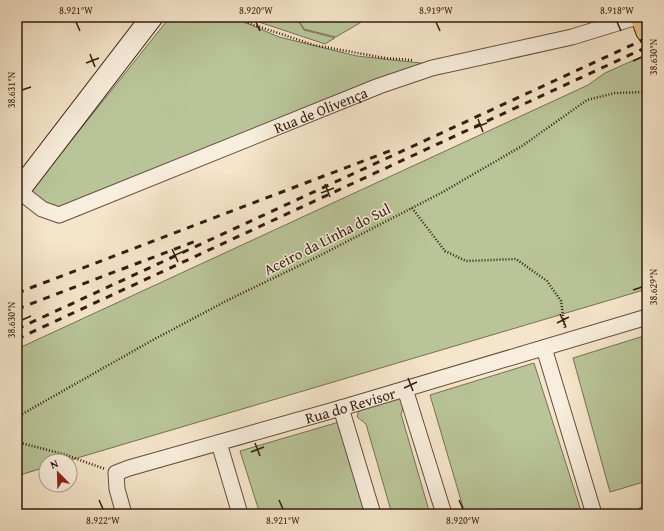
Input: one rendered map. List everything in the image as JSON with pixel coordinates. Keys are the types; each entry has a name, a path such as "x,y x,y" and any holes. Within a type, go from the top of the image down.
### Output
{"main road":[{"path":"18,192 152,17"},
{"path":"642,17 647,31"}],"street":[{"name":"Rua de Olivença","path":"18,192 42,209 59,215 379,86 432,68 572,37 637,17"},
{"name":"Rua do Revisor","path":"116,473 128,468 341,408 647,317"},
{"path":"544,348 594,514"},
{"path":"405,389 444,514"},
{"path":"341,408 373,514"},
{"path":"219,443 240,514"},
{"path":"116,473 117,489 124,514"}],"path":[{"path":"234,17 314,45 385,58 419,61"},
{"name":"Aceiro da Linha do Sul","path":"17,417 221,304 412,208 522,146 587,100 615,93 647,92"},
{"path":"412,208 445,251 466,261 516,259 547,281 561,301 567,341"},
{"path":"17,442 63,454 116,473"}],"green space":[{"path":"170,17 233,17 279,37 357,56 430,64 66,207 49,207 31,191"},
{"path":"244,17 296,17 304,30 335,38 325,44"},
{"path":"300,17 370,17 336,37 304,29 298,19"},
{"path":"643,56 647,65 647,289 78,458 78,453 38,453 38,469 17,476 17,349 588,85 605,73"},
{"path":"647,335 647,481 610,492 573,358"},
{"path":"534,363 582,514 465,514 430,395"},
{"path":"399,397 404,405 401,414 430,514 392,514 366,424 357,417 362,408 367,405"},
{"path":"339,422 365,514 260,514 240,451"}],"railway":[{"path":"17,329 647,38"},
{"path":"17,339 647,47"},
{"path":"17,293 392,150"},
{"path":"17,309 196,241"}]}
